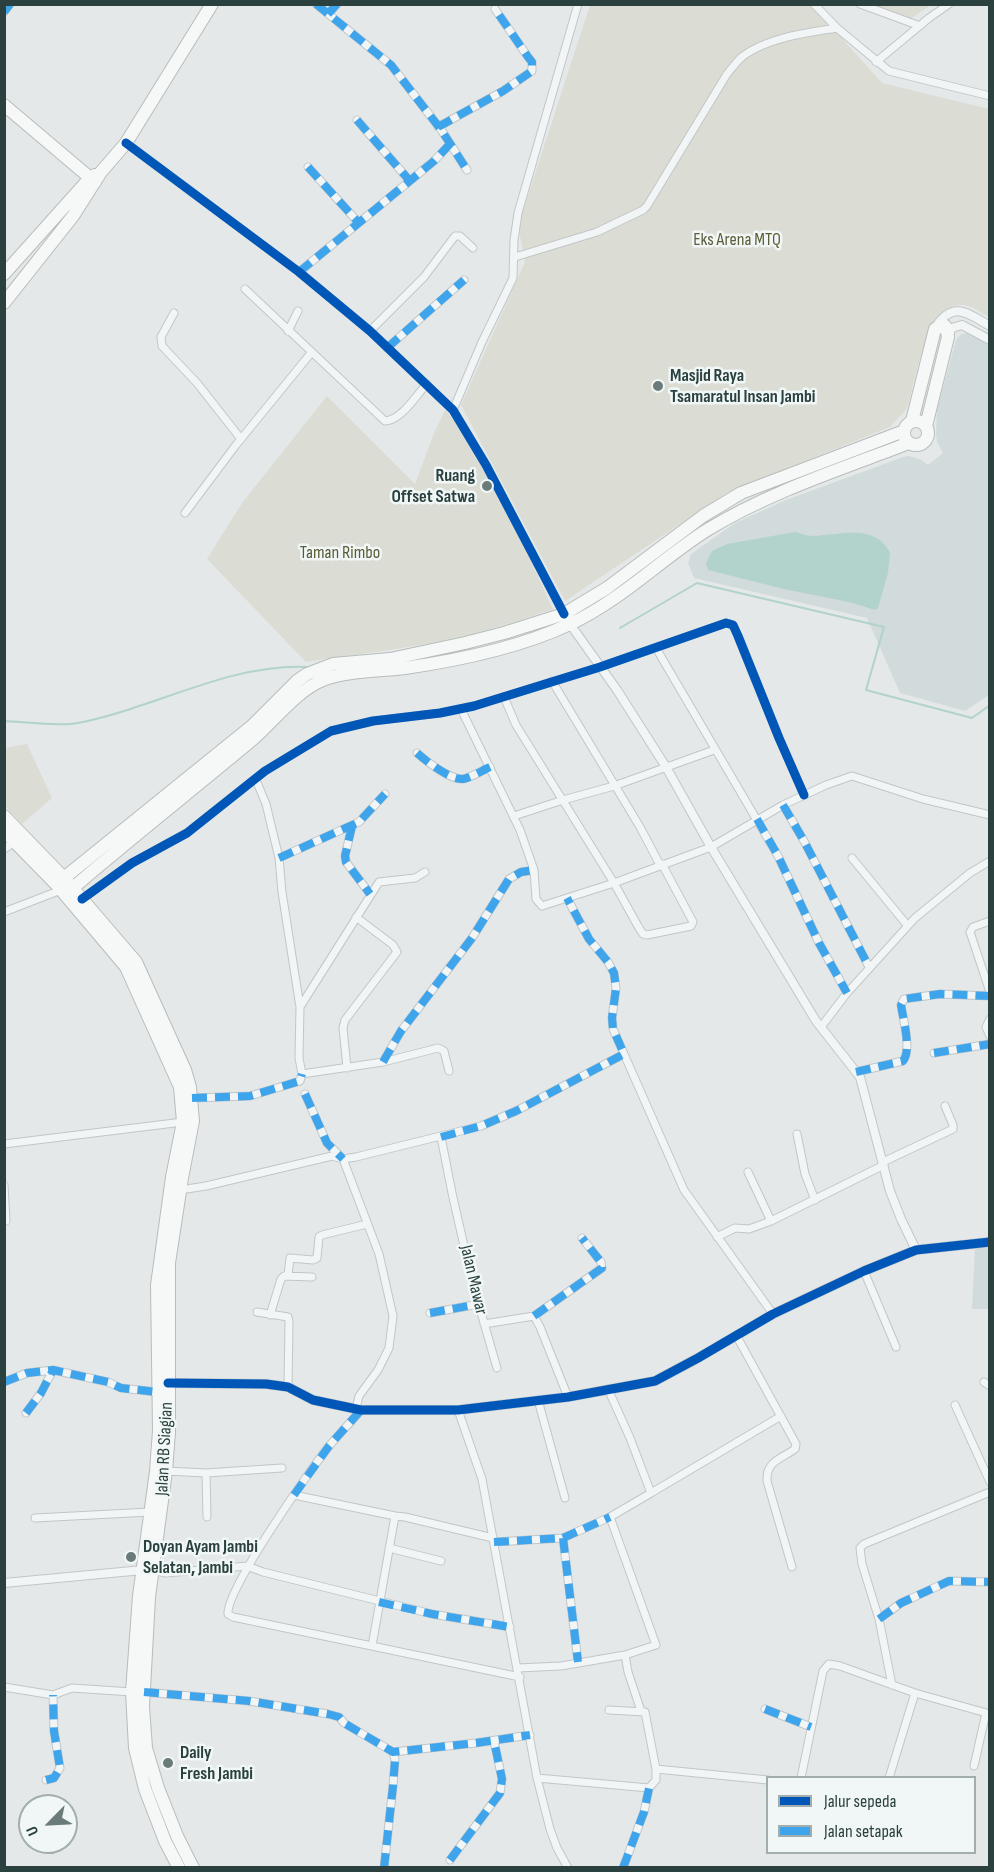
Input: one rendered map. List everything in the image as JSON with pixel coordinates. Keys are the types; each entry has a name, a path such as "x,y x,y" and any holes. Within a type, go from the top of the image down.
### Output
{"highway":[{"path":"4,274 96,178 126,143 212,4"},
{"path":"4,105 96,178"},
{"path":"4,303 73,216 96,178"},
{"path":"944,325 948,337 927,426 929,434 924,443 916,445 908,432 935,329 944,325"},
{"path":"64,887 254,738 311,686 333,677 467,657 542,635 567,619 703,516 741,493 908,432 920,421 927,426"},
{"path":"64,887 252,726 307,674 333,664 390,658 567,619"},
{"path":"465,643 467,657"},
{"path":"4,816 131,965"},
{"path":"4,831 10,845 82,899 131,965"},
{"name":"Jalan RB Siagian","path":"131,965 185,1070 192,1098 193,1121 169,1263 169,1432 166,1471 148,1570"},
{"name":"Jalan RB Siagian","path":"131,965 178,1080 183,1106 183,1122 157,1285 159,1431 150,1512 135,1748 146,1790 165,1841 179,1868"},
{"name":"Jalan RB Siagian","path":"138,1692 146,1748 158,1788 177,1836 193,1868"}],"street":[{"path":"4,12 10,4"},
{"path":"316,4 391,65 467,170"},
{"path":"328,14 337,4"},
{"path":"453,410 513,278 514,240 518,213 578,4"},
{"path":"814,4 837,28 889,71 990,96"},
{"path":"860,4 920,26"},
{"path":"876,62 949,4"},
{"path":"438,127 503,91 532,71 532,62 495,9"},
{"path":"515,257 597,232 643,210 727,74 741,58 766,44 837,28"},
{"path":"357,120 409,180"},
{"path":"126,143 299,272 370,331 453,410 486,465 567,619 666,767 711,847 821,1027 856,1072 864,1087 883,1164 901,1219 916,1250"},
{"path":"299,272 409,180 434,162 450,144"},
{"path":"308,167 358,222"},
{"path":"370,331 424,277 455,236 460,236 474,248"},
{"path":"387,348 464,280"},
{"path":"245,289 385,421 398,417 427,384"},
{"path":"288,331 298,311"},
{"path":"935,329 945,315 955,311 965,311 990,326"},
{"path":"174,313 160,338 162,346 197,383 241,439"},
{"path":"948,337 952,328 963,325 990,340"},
{"path":"185,513 311,353"},
{"path":"82,899 132,862 188,833 265,771 332,731 373,721 461,709 600,667 726,623 733,625 778,738 804,795"},
{"path":"656,648 783,865 819,943 846,993"},
{"path":"504,697 516,725 643,934 651,936 691,926 693,920 552,681"},
{"path":"461,709 514,816 534,870 536,899 540,905 614,883 711,847 757,819 804,795 852,776 923,799 990,815"},
{"path":"514,816 614,786 714,750"},
{"path":"417,753 431,766 458,778 471,776 489,767"},
{"path":"192,1098 250,1096 300,1082 302,1074 299,1058 300,1007 279,858 266,804 256,780"},
{"path":"279,858 352,826 365,818 386,794"},
{"path":"783,806 804,841 869,967"},
{"path":"352,826 345,856 346,862 370,894"},
{"path":"852,858 908,925"},
{"path":"821,1027 846,993 908,925 970,873 990,861"},
{"path":"383,1062 402,1031 472,938 509,879 521,872 534,870"},
{"path":"300,1007 370,894 382,880 416,878 425,872"},
{"path":"4,912 64,887"},
{"path":"567,897 589,939 614,973 616,988 612,1018 613,1029 684,1190 773,1314"},
{"path":"347,1068 343,1028 345,1020 397,952 393,945 356,917"},
{"path":"856,1072 905,1059 908,1050 901,1005 904,999 940,994 990,994 970,932 973,927 990,921"},
{"path":"990,1020 986,1027 990,1036"},
{"path":"934,1053 990,1044"},
{"path":"302,1074 383,1062 440,1048 444,1051 449,1071"},
{"path":"180,1190 332,1156 343,1159 481,1126 516,1111 624,1054"},
{"path":"305,1094 327,1143 343,1159 379,1254 393,1316 388,1348 378,1371 359,1396 358,1409 294,1495 247,1566 230,1602 228,1614 233,1617 520,1677"},
{"path":"717,1237 735,1228 749,1229 771,1221 953,1129 945,1106"},
{"path":"4,1144 183,1122"},
{"path":"797,1134 805,1174 815,1200"},
{"name":"Jalan Mawar","path":"441,1137 450,1186 483,1324 534,1316"},
{"path":"748,1172 771,1221"},
{"path":"4,1185 6,1221"},
{"path":"288,1275 290,1258 313,1260 317,1258 319,1237 322,1234 367,1224"},
{"path":"568,1397 534,1316 602,1268 601,1262 582,1238"},
{"path":"168,1383 266,1384 288,1388 313,1400 348,1409 459,1410 568,1397 655,1381 773,1314 864,1271 916,1250 990,1242"},
{"path":"864,1271 896,1347"},
{"path":"270,1315 281,1279 288,1275 312,1277"},
{"path":"430,1313 479,1304"},
{"path":"257,1312 288,1317 288,1388"},
{"path":"483,1324 497,1368"},
{"path":"736,1335 797,1447 771,1463 768,1468 767,1481 792,1568"},
{"path":"26,1413 41,1393 53,1370"},
{"path":"4,1382 27,1373 53,1370 108,1382 121,1388 157,1392"},
{"path":"608,1389 651,1492"},
{"path":"538,1400 565,1498"},
{"path":"955,1405 990,1482"},
{"path":"459,1410 482,1479 537,1778 550,1829 568,1868"},
{"path":"294,1495 395,1516 405,1516 494,1540 563,1538 610,1517 781,1416"},
{"path":"166,1471 206,1473 282,1468"},
{"path":"206,1473 207,1517"},
{"path":"892,1685 879,1619 862,1564 860,1548 864,1544 990,1492"},
{"path":"35,1518 150,1512"},
{"path":"372,1646 395,1516"},
{"path":"518,1668 561,1666 625,1655 656,1645 610,1517"},
{"path":"563,1538 578,1662"},
{"path":"389,1548 441,1561"},
{"path":"4,1583 148,1570 166,1573 247,1566 379,1602 432,1614 510,1627"},
{"path":"879,1619 901,1603 949,1581 990,1582"},
{"path":"537,1778 648,1788 655,1783 656,1769 646,1715 641,1711 625,1655"},
{"path":"801,1776 826,1665 840,1666 915,1693 988,1714 974,1766"},
{"path":"4,1687 52,1695 72,1688 249,1701 328,1714 339,1717 344,1723 393,1752 530,1735"},
{"path":"890,1776 915,1693"},
{"path":"46,1780 54,1778 60,1768 54,1731 52,1695"},
{"path":"765,1709 811,1726"},
{"path":"609,1710 641,1711"},
{"path":"450,1860 500,1793 502,1779 494,1741"},
{"path":"384,1868 393,1786 395,1760 393,1752"},
{"path":"656,1769 766,1780"},
{"path":"623,1868 644,1812 648,1788"}],"shaded area":[{"path":"970,333 989,345 989,695 965,711 900,693 867,618 694,578 688,563 691,554 735,523 786,500 903,457 920,459 928,465 943,453 937,442 937,410 956,340 961,334"},
{"path":"795,532 808,536 866,534 884,544 890,553 888,573 878,608 875,610 708,570 706,563 712,551 727,544"},
{"path":"989,1245 989,1309 972,1309 975,1246"}],"green space":[{"name":"Eks Arena MTQ","path":"590,5 812,5 882,83 989,109 989,317 971,307 959,305 948,309 939,318 931,330 919,361 905,411 890,427 728,492 565,601 461,405 525,262 518,226"},
{"path":"868,5 931,5 910,19"},
{"name":"Taman Rimbo","path":"327,396 415,484 445,410 460,426 503,501 553,609 456,638 306,662 207,559 242,503"},
{"path":"27,744 52,798 22,824 5,806 5,748"}],"waterway":[{"path":"620,628 697,583 884,627 866,690 972,718 990,705"},
{"path":"4,721 78,723 135,708 219,679 248,672 306,667"}],"marked path":[{"path":"4,12 10,4"},
{"path":"316,4 391,65 442,131 467,170"},
{"path":"328,14 337,4"},
{"path":"438,127 503,91 532,71 532,62 495,9"},
{"path":"357,120 409,180"},
{"path":"299,272 434,161 450,144"},
{"path":"308,167 358,222"},
{"path":"387,348 464,280"},
{"path":"417,753 438,769 463,779 490,767"},
{"path":"279,858 359,822 385,794"},
{"path":"783,805 869,967"},
{"path":"757,819 778,856 819,943 847,993"},
{"path":"352,826 345,856 346,862 370,894"},
{"path":"383,1062 401,1031 472,938 509,879 521,872 534,870"},
{"path":"441,1137 481,1126 516,1111 624,1054 613,1029 612,1018 616,988 614,973 589,939 567,898"},
{"path":"856,1072 903,1061 907,1050 901,1005 904,999 940,994 990,996"},
{"path":"934,1053 990,1044"},
{"path":"192,1098 250,1096 300,1081 302,1074"},
{"path":"305,1094 327,1143 343,1159"},
{"path":"534,1316 602,1268 601,1262 582,1238"},
{"path":"430,1313 479,1304"},
{"path":"4,1382 27,1373 53,1370 108,1382 121,1388 157,1392"},
{"path":"26,1413 41,1393 53,1370"},
{"path":"294,1495 329,1446 361,1410"},
{"path":"494,1542 563,1538 610,1517"},
{"path":"563,1538 578,1662"},
{"path":"879,1619 901,1603 949,1581 990,1582"},
{"path":"379,1602 432,1614 510,1627"},
{"path":"144,1692 249,1701 328,1714 339,1717 344,1723 393,1752 530,1735"},
{"path":"46,1780 54,1778 60,1768 54,1731 53,1695"},
{"path":"765,1709 811,1727"},
{"path":"450,1860 500,1793 502,1779 494,1741"},
{"path":"384,1868 393,1786 395,1760 393,1752"},
{"path":"623,1868 644,1812 649,1788"}],"cycle path":[{"path":"126,143 299,272 370,331 453,410 486,465 564,614"},
{"path":"82,899 132,863 187,833 265,771 331,731 373,721 440,713 474,706 600,667 726,623 733,625 738,636 804,795"},
{"path":"168,1383 266,1384 288,1387 313,1400 361,1410 458,1410 568,1397 655,1381 773,1314 864,1271 916,1250 990,1242"}],"place":[{"name":"Masjid Raya Tsamaratul Insan Jambi","path":"658,386"},
{"name":"Ruang Offset Satwa","path":"487,486"},
{"name":"Doyan Ayam Jambi Selatan, Jambi","path":"131,1557"},
{"name":"Daily Fresh Jambi","path":"168,1763"}]}
